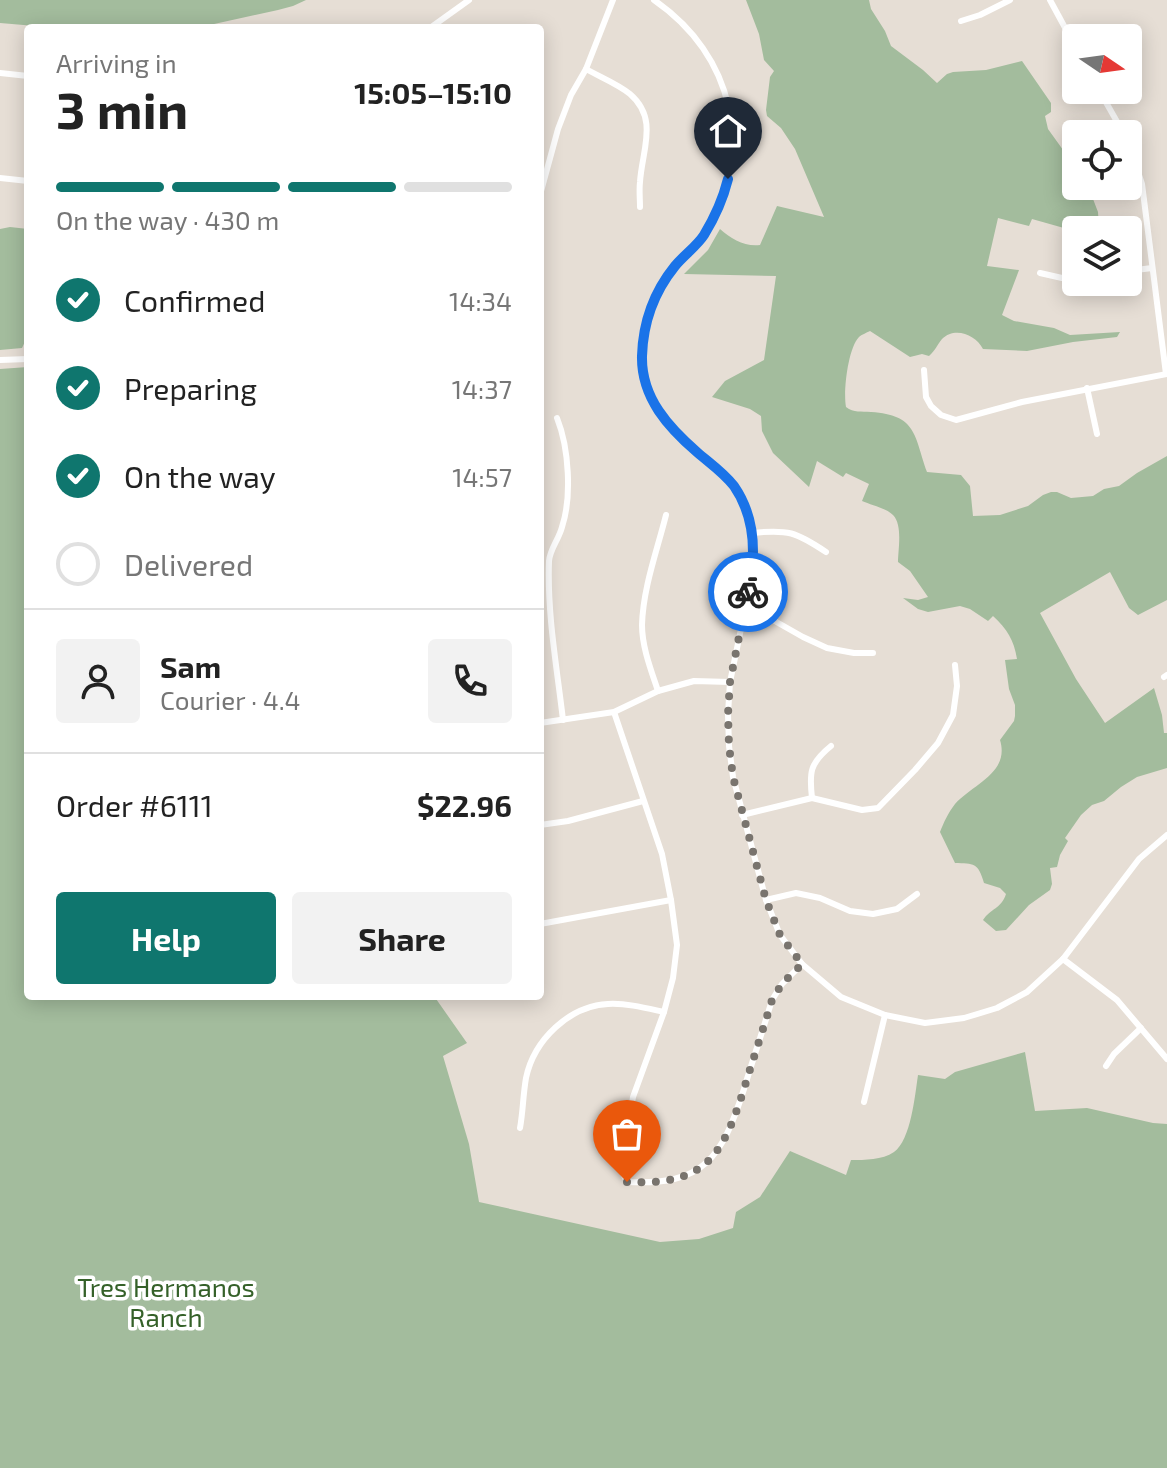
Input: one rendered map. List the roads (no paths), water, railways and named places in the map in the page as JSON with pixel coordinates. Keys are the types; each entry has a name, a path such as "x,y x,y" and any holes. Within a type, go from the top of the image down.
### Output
{"street":[{"path":"436,24 469,0"},
{"path":"544,180 571,95 586,69 613,0"},
{"path":"654,0 670,11 691,33 710,59 725,92 732,124 732,159 724,198 703,237 674,267 654,298 645,330 642,359 657,410 668,425 720,470 735,488 752,533 753,571 730,682 729,746 742,815 766,900 780,935 802,964 841,997 885,1015 925,1023 964,1018 997,1008 1027,992 1063,959 1139,859 1167,835"},
{"path":"961,21 1010,0"},
{"path":"1050,0 1063,24"},
{"path":"586,69 629,93 643,108 647,124 640,207"},
{"path":"0,73 24,76"},
{"path":"0,178 24,181"},
{"path":"924,370 926,397 931,406 941,415 956,420 1022,402 1166,374 1142,184"},
{"path":"1142,269 1152,268"},
{"path":"1040,273 1062,278"},
{"path":"0,360 24,359"},
{"path":"1087,388 1097,434"},
{"path":"557,418 562,431 568,495 562,527 549,556 548,591 563,720"},
{"path":"658,691 645,652 642,626 646,594 666,515"},
{"path":"752,533 778,530 795,534 826,552"},
{"path":"544,554 549,556"},
{"path":"744,611 773,620 827,648 873,653"},
{"path":"742,815 812,798 862,810 878,808 938,743 953,715 957,686 955,665"},
{"path":"544,722 614,712 658,691 694,681 730,682"},
{"path":"614,712 662,854 677,945 664,1012 633,1097 621,1170 627,1182 653,1183 691,1174 716,1155 732,1126 772,1000 782,984 802,964"},
{"path":"812,798 809,774 819,756 831,746"},
{"path":"544,824 643,801"},
{"path":"766,900 796,893 820,898 850,911 873,914 897,909 917,894"},
{"path":"544,923 671,900"},
{"path":"1063,959 1117,1000 1167,1059"},
{"path":"520,1128 526,1076 533,1056 557,1026 590,1007 606,1004 626,1004 664,1012"},
{"path":"864,1102 885,1015"},
{"path":"1106,1066 1141,1028"}],"park label":[{"name":"Tres Hermanos Ranch","path":"166,1303"}]}
